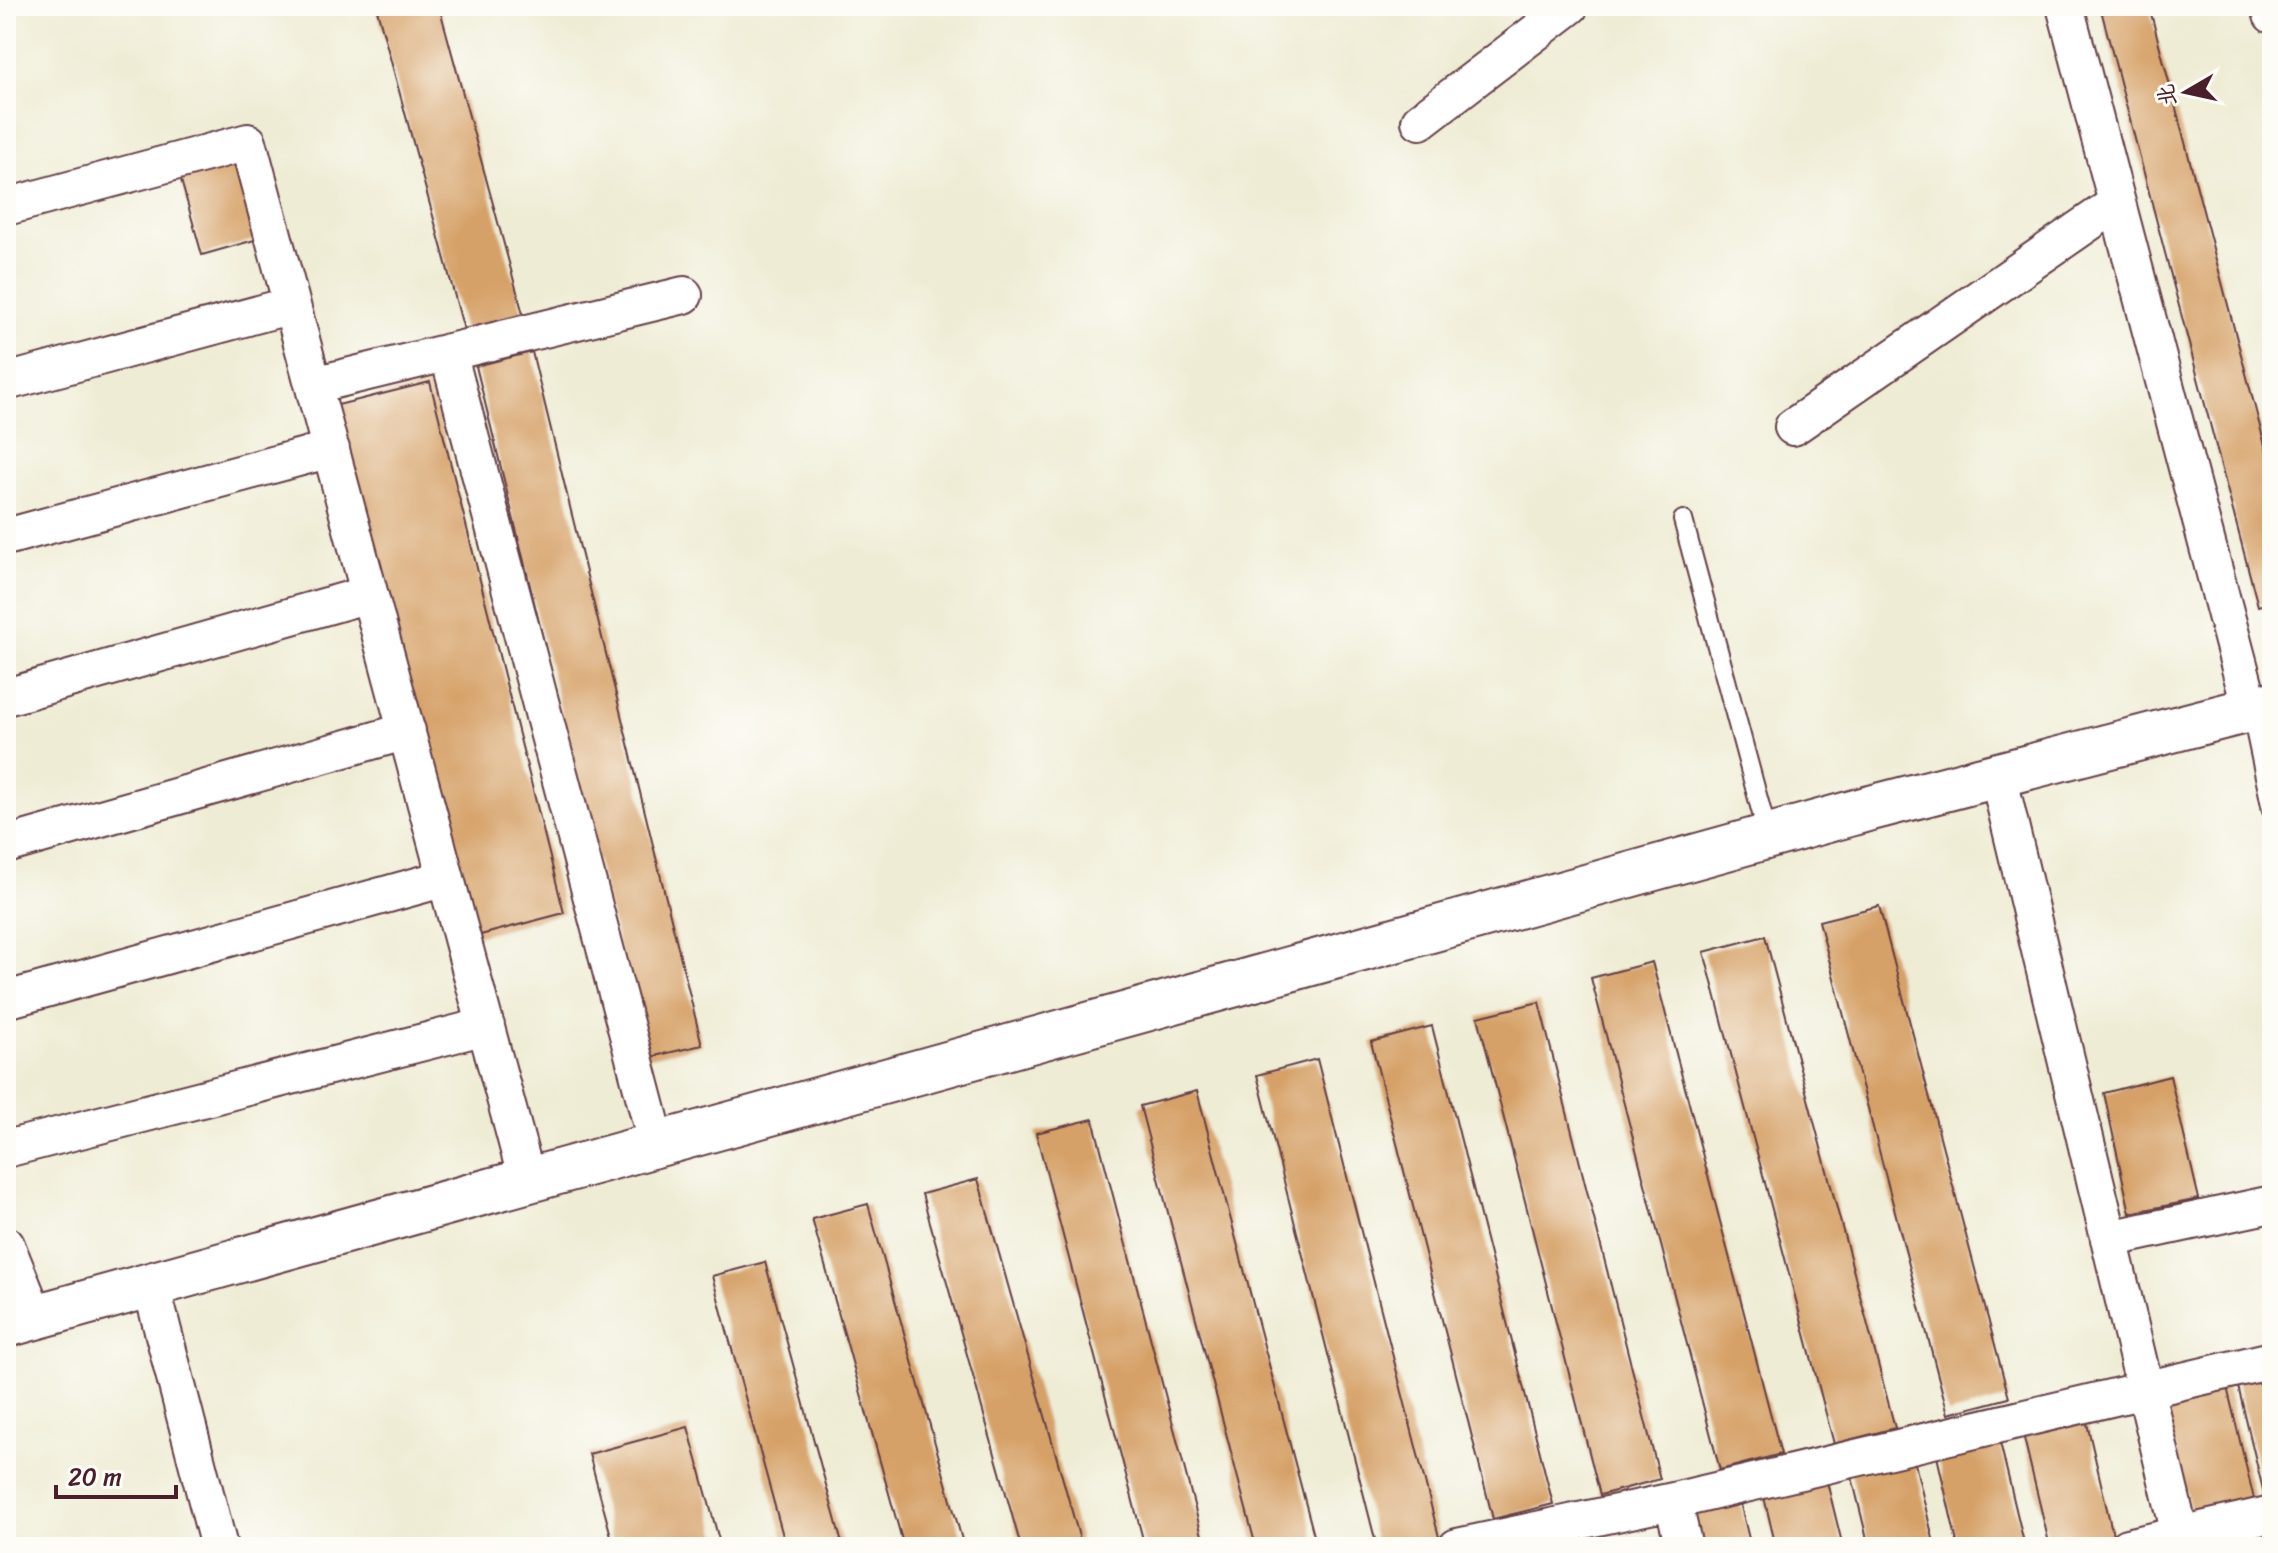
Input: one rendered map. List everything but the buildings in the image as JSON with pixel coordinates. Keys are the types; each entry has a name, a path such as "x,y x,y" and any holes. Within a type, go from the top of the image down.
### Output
{"street":[{"path":"1420,121 1570,6"},
{"path":"6,1245 20,1321 1768,836 2261,707 2117,203 2065,6"},
{"path":"2270,6 2272,15"},
{"path":"6,207 248,142 527,1180"},
{"path":"1793,427 2117,203"},
{"path":"314,385 684,295"},
{"path":"6,382 292,305"},
{"path":"448,352 657,1145"},
{"path":"6,537 331,449"},
{"path":"6,697 369,594"},
{"path":"6,845 407,731"},
{"path":"1998,775 2181,1541"},
{"path":"6,1000 446,878"},
{"path":"6,1149 486,1026"},
{"path":"2109,1239 2272,1204"},
{"path":"151,1285 219,1547"},
{"path":"1457,1547 1673,1501 2272,1360"},
{"path":"1673,1501 1684,1547"},
{"path":"2127,1547 2181,1541 2272,1514"}],"lane":[{"path":"1683,520 1768,836"},
{"path":"2261,707 2272,810"}]}
